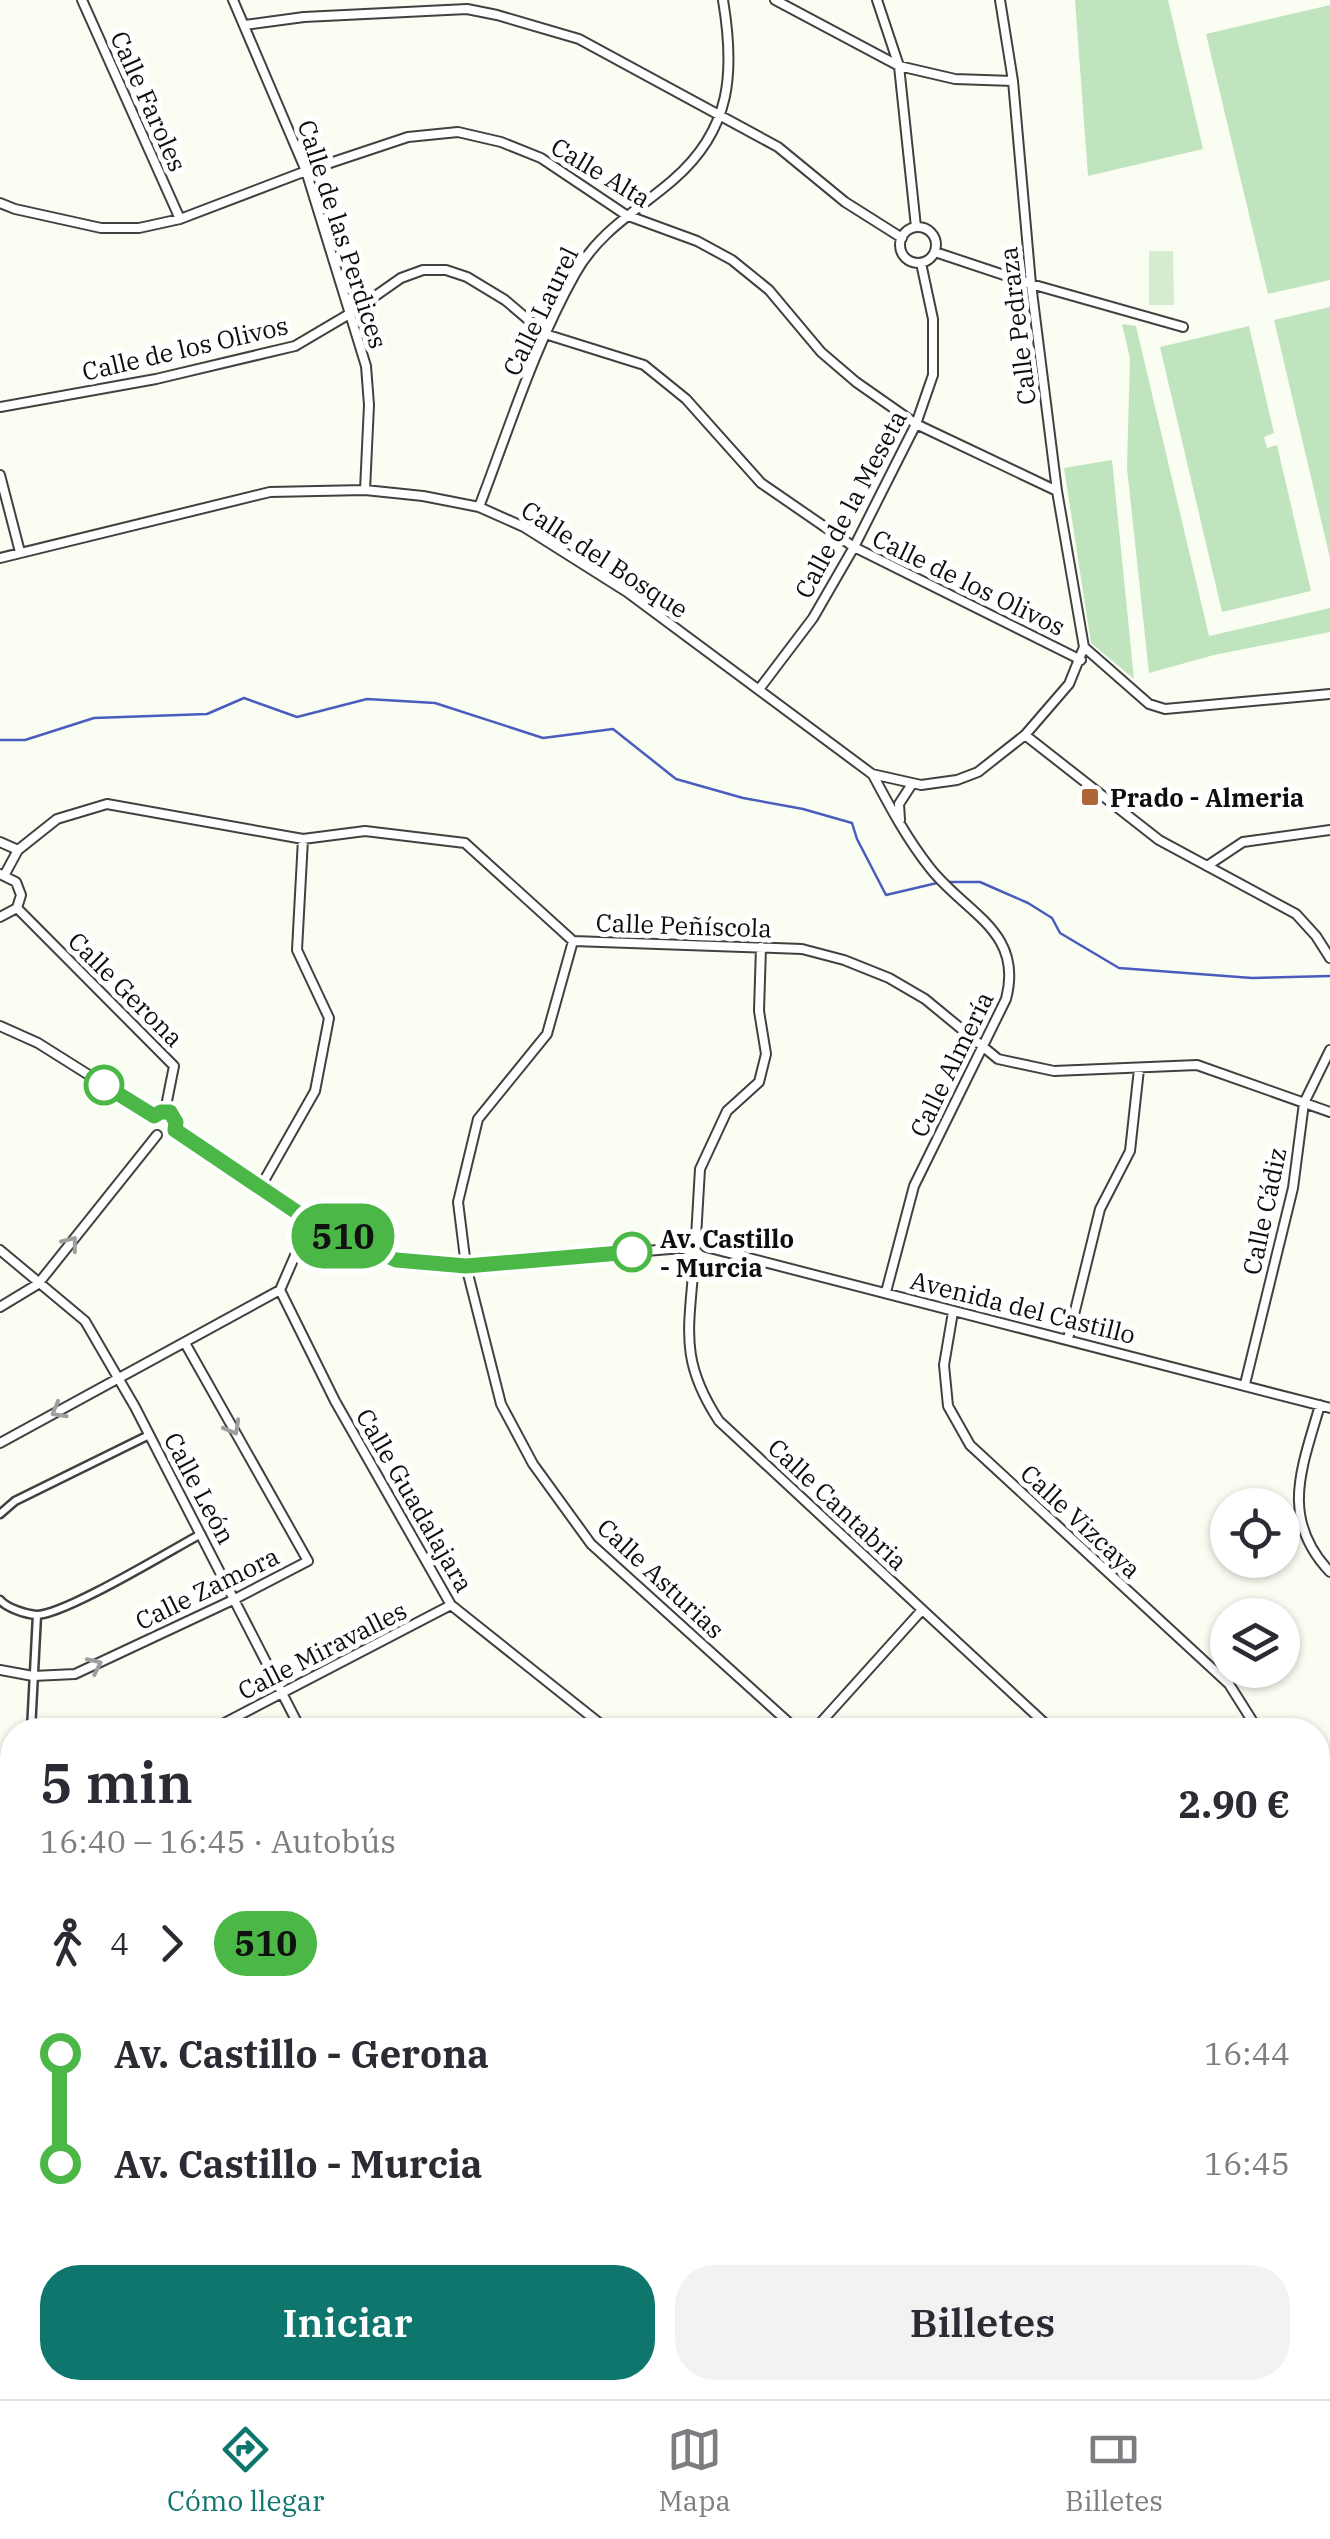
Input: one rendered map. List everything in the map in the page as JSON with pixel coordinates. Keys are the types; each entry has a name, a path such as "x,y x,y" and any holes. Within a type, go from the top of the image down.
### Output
{"street":[{"name":"Calle Faroles","path":"82,0 180,219"},
{"name":"Calle de las Perdices","path":"233,0 306,170 366,366 369,404 365,490"},
{"name":"Calle Laurel","path":"479,507 545,334 586,257 626,214 673,180 700,152 720,115 731,49 723,0"},
{"path":"774,0 899,66 955,79 1013,81"},
{"path":"878,0 899,66 916,227"},
{"name":"Calle Pedraza","path":"1000,0 1013,81 1030,284 1084,646"},
{"path":"245,26 304,17 467,5 579,39 778,147 845,202 902,238"},
{"name":"Calle Alta","path":"0,202 15,209 101,228 139,228 180,219 306,170 408,137 458,132 501,142 542,158 626,214 697,241 732,260 769,290 844,372 916,424 1058,490"},
{"path":"916,227 923,227 935,237 935,252 922,263 907,259 900,246 902,238 916,227"},
{"path":"935,252 1030,284 1184,327"},
{"name":"Calle de la Meseta","path":"760,688 812,618 854,547 916,424 933,375 932,319 922,263"},
{"name":"Calle de los Olivos","path":"0,408 156,380 295,346 351,314 401,278 424,270 446,270 467,277 505,300 545,334 644,365 686,399 761,483 854,547 1080,660"},
{"path":"0,475 20,552"},
{"name":"Calle del Bosque","path":"0,558 270,492 365,490 479,507 524,527 580,560 760,688 872,774 912,784 957,780 978,772 1024,735 1069,684 1084,646"},
{"path":"1084,646 1149,704 1165,709 1330,694"},
{"path":"1024,735 1159,840 1296,914 1330,958"},
{"name":"Calle Almería","path":"872,774 930,868 955,897 988,922 1002,942 1011,982 914,1186 886,1292"},
{"path":"889,779 884,784 885,797 903,796 912,784"},
{"path":"900,782 900,825"},
{"name":"Calle Peñíscola","path":"2,874 18,850 57,819 107,804 302,840 365,832 466,843 573,941 761,947 816,953 889,978 925,1000 998,1059 1054,1071 1197,1066 1330,1112"},
{"path":"1206,866 1243,842 1330,830"},
{"path":"261,1186 315,1092 328,1018 297,950 302,840"},
{"path":"0,842 18,850"},
{"path":"0,917 17,908 20,888 2,874"},
{"name":"Calle Gerona","path":"17,908 174,1066 166,1112"},
{"name":"Calle Asturias","path":"573,941 546,1034 478,1119 458,1202 466,1266 501,1404 533,1464 591,1544 784,1718"},
{"path":"696,1238 700,1169 727,1111 759,1082 766,1054 759,1011 761,947"},
{"path":"0,1026 38,1044 154,1116"},
{"name":"Calle Cádiz","path":"1245,1384 1293,1188 1304,1103 1330,1050"},
{"path":"1068,1340 1100,1210 1130,1151 1139,1068"},
{"path":"154,1116 166,1112 175,1118 175,1130"},
{"path":"154,1116 152,1128 157,1134 165,1137 175,1130"},
{"path":"175,1130 310,1221 396,1260 466,1266 682,1248"},
{"path":"0,1307 38,1284 157,1134"},
{"path":"0,1443 280,1290 310,1221"},
{"path":"696,1238 706,1247 704,1258 694,1262 686,1259 682,1248 688,1239 696,1238"},
{"name":"Avenida del Castillo","path":"706,1247 1330,1408"},
{"name":"Calle León","path":"0,1250 86,1321 149,1434 295,1718"},
{"name":"Calle Cantabria","path":"694,1262 688,1350 700,1391 719,1421 1039,1718"},
{"name":"Calle Guadalajara","path":"280,1290 335,1401 451,1605 593,1718"},
{"name":"Calle Vizcaya","path":"953,1312 944,1365 948,1406 970,1446 1229,1684 1250,1718"},
{"name":"Calle Zamora","path":"0,1670 33,1676 74,1674 308,1561 185,1343"},
{"path":"1320,1405 1300,1476 1297,1504 1304,1538 1330,1572"},
{"path":"0,1514 15,1501 149,1434"},
{"path":"0,1600 4,1606 37,1615 66,1606 201,1534"},
{"name":"Calle Miravalles","path":"234,1718 451,1605"},
{"path":"825,1718 922,1610"},
{"path":"31,1718 37,1615"}],"green space":[{"path":"1075,0 1168,0 1203,149 1088,176"},
{"path":"1330,5 1330,280 1268,294 1206,34"},
{"path":"1149,251 1173,251 1174,305 1149,305"},
{"path":"1330,307 1330,558 1274,320"},
{"path":"1122,324 1136,326 1209,636 1330,608 1330,632 1214,655 1149,673 1127,468 1130,358"},
{"path":"1249,326 1274,433 1264,437 1267,448 1277,445 1311,591 1222,612 1160,347"},
{"path":"1112,460 1134,679 1091,643 1064,468"}],"waterway":[{"path":"0,740 25,740 94,718 207,714 244,698 297,717 367,699 435,703 543,738 613,729 676,779 852,823 886,895 937,883"},
{"path":"945,882 980,882 1028,903 1052,918 1060,933 1119,968 1252,978 1330,976"}],"bus line":[{"name":"510","path":"104,1085 154,1116 170,1112 176,1122 175,1130 310,1221 396,1260 466,1266 632,1252"}],"place":[{"name":"Prado - Almeria","path":"1090,797"},
{"name":"Av. Castillo - Murcia","path":"632,1252"}]}
